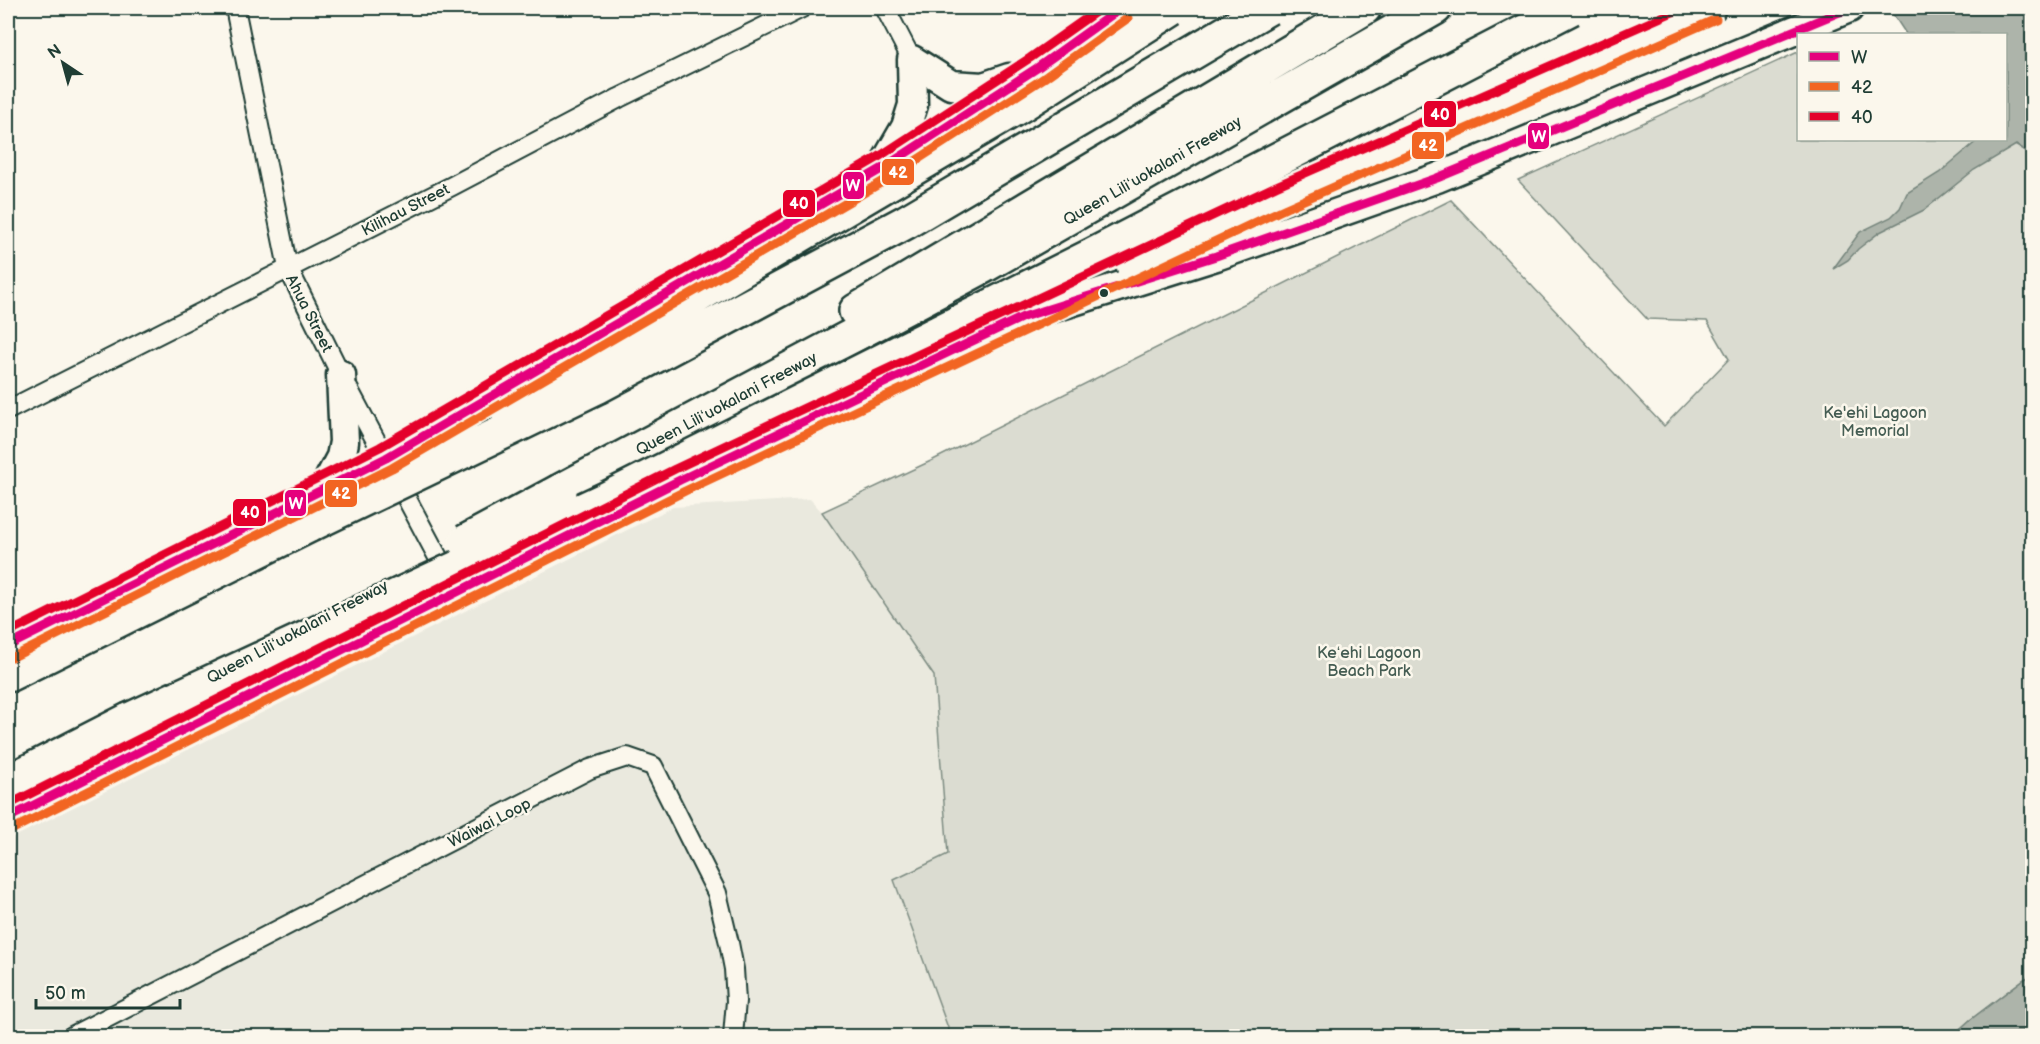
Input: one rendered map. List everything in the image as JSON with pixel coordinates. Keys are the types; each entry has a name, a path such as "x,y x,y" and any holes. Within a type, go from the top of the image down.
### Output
{"highway":[{"path":"310,525 1021,105 1173,8"},
{"path":"8,675 310,525 597,387 906,222 1268,8"},
{"path":"560,491 961,247 1364,8"},
{"name":"Queen Liliʻuokalani Freeway","path":"8,782 982,267 1435,8"},
{"path":"129,720 606,499 1091,256 1571,8"}],"main road":[{"path":"8,646 386,458 883,168 1037,68 1121,8"},
{"path":"8,818 680,480 1281,197 1711,8"},
{"path":"1023,317 1216,256 1437,178 1848,8"},
{"path":"912,60 951,85 982,87 1037,68"},
{"path":"883,168 906,127 913,105 912,60"},
{"path":"324,489 341,456 344,442 341,375"}],"street":[{"name":"Ahua Street","path":"235,8 288,268 341,375 457,593"},
{"name":"Kilihau Street","path":"8,410 452,186 619,98 802,8"},
{"path":"885,8 912,60"},
{"name":"Waiwai Loop","path":"72,1036 590,769 627,757 653,766 717,893 734,969 736,1001 733,1036"}],"shaded area":[{"path":"1889,8 2032,8 2032,155 2016,145 1974,170 1924,210 1880,232 1848,260 1833,269 1860,232 1891,217 1900,208 1907,193 1939,173 1977,141 2007,141 2007,33 1905,33"},
{"path":"810,499 822,512 934,676 948,855 894,880 951,1036 8,1036 8,840 673,507"},
{"path":"2032,975 2032,1036 1952,1036 1970,1020"}],"green space":[{"name":"Keʻehi Lagoon Beach Park","path":"1797,52 1797,141 2007,141 2032,155 2032,975 1970,1020 1952,1036 951,1036 894,880 948,854 934,676 822,512 933,460 1451,200 1664,426 1729,359 1707,321 1647,319 1518,180"}],"transit line":[{"name":"40","path":"8,633 380,447 877,158 1030,58 1101,8"},
{"name":"W","path":"8,646 386,458 883,168 1037,68 1121,8"},
{"name":"40","path":"8,805 675,469 1276,186 1682,8"},
{"name":"W","path":"8,818 680,480 1023,317 1216,256 1437,178 1849,8"},
{"name":"42","path":"13,657 392,468 889,178 1044,78 1128,18"},
{"name":"42","path":"13,829 685,491 1286,208 1716,19"}],"park label":[{"name":"Ke'ehi Lagoon Memorial","path":"1875,421"}]}
